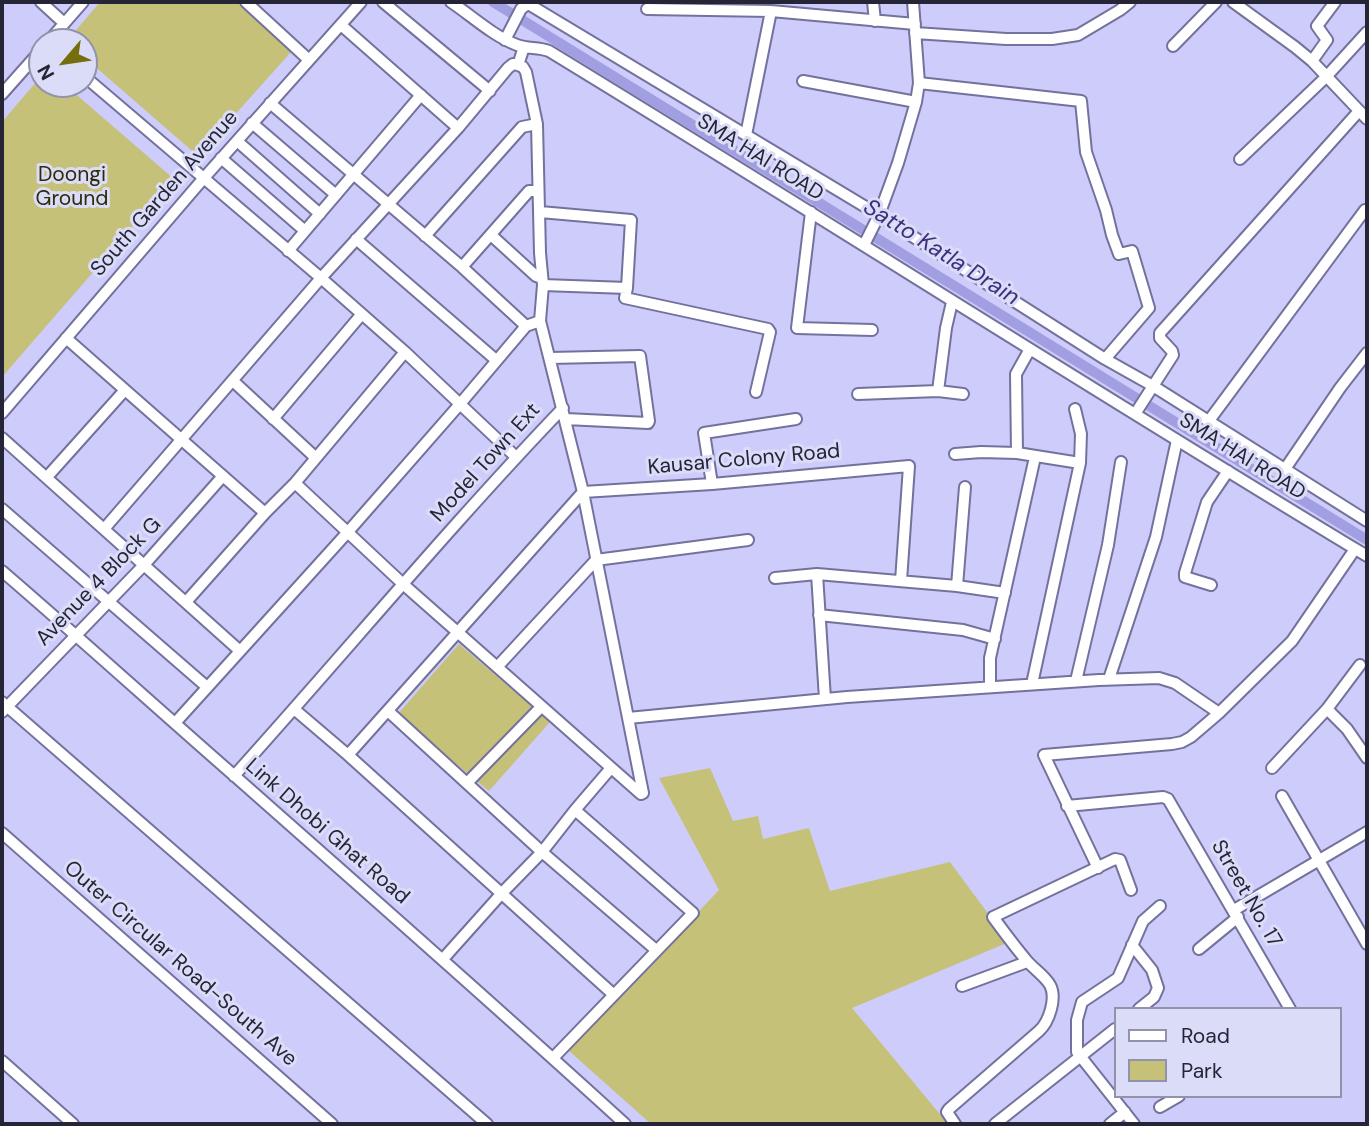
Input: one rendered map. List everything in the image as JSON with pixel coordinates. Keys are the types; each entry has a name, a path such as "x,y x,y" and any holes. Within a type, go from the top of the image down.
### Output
{"street":[{"path":"41,2 64,23"},
{"path":"60,28 83,2"},
{"path":"246,2 309,60"},
{"name":"South Garden Avenue","path":"2,413 202,179 361,2"},
{"path":"383,2 490,91"},
{"name":"SMA HAI ROAD","path":"452,2 505,40 524,47 549,51 811,212 866,240 952,302 1137,411 1177,440 1367,556"},
{"path":"788,2 788,14"},
{"path":"873,2 875,21"},
{"path":"866,240 898,163 916,102 919,83 913,2"},
{"path":"647,9 771,11 875,21 915,29 1006,39 1052,39 1078,35 1130,2"},
{"path":"1173,46 1216,2"},
{"path":"1137,411 1173,355 1160,338 1164,328 1363,115 1312,61 1233,2"},
{"path":"1312,61 1327,40 1317,26 1335,2"},
{"path":"505,40 526,4 746,135 1151,390 1286,469 1367,521"},
{"path":"746,135 771,11"},
{"path":"341,25 458,128"},
{"path":"1240,159 1326,77 1367,32"},
{"path":"104,529 321,278 458,128 508,68 513,64 518,65 524,47"},
{"path":"2,94 28,65"},
{"name":"Model Town Ext","path":"234,776 516,457 564,414 540,321 542,281 537,124 526,72 518,65"},
{"path":"803,81 916,102"},
{"path":"919,83 1081,101 1086,152 1112,235 1119,254 1132,251 1149,307 1105,359"},
{"path":"98,88 405,352 516,457"},
{"path":"288,250 421,95"},
{"path":"270,103 526,326"},
{"path":"252,123 336,195"},
{"path":"425,236 522,127 537,124"},
{"path":"237,141 320,214"},
{"path":"221,158 305,231"},
{"path":"461,267 529,191 538,191"},
{"path":"1208,422 1366,210"},
{"path":"540,212 631,220 625,298 768,329 756,392"},
{"path":"811,212 797,328 872,330"},
{"path":"491,235 542,281 627,288"},
{"path":"356,239 496,360"},
{"path":"937,391 952,302"},
{"path":"273,419 361,315"},
{"path":"175,723 347,533 526,326 540,321"},
{"path":"66,338 265,513"},
{"path":"1017,453 1016,374 1030,349"},
{"path":"186,602 295,483 405,352"},
{"path":"1286,469 1367,353"},
{"path":"295,483 541,707 640,794 643,793 583,492 564,414 648,423 640,356 550,358"},
{"path":"233,381 316,458"},
{"path":"47,477 125,390"},
{"path":"858,394 937,391 963,394"},
{"path":"1032,684 1080,463 1081,434 1075,409"},
{"path":"712,484 705,433 796,419"},
{"path":"2,438 240,651"},
{"path":"1109,679 1156,537 1177,440"},
{"path":"955,454 1017,453 1080,463"},
{"path":"990,687 990,658 1035,457"},
{"path":"1076,681 1108,545 1121,462"},
{"name":"Kausar Colony Road","path":"583,492 712,484 909,466 901,581"},
{"path":"1211,585 1189,578 1185,573 1207,502 1228,471"},
{"name":"Avenue 4 Block G","path":"3,707 144,565 223,476"},
{"path":"957,586 965,487"},
{"path":"348,755 583,492"},
{"path":"2,509 207,687"},
{"path":"498,666 596,560 748,540"},
{"path":"1098,868 1044,755 1182,742 1191,737 1292,641 1355,549"},
{"name":"Link Dhobi Ghat Road","path":"2,571 443,959 625,1124"},
{"path":"775,578 817,574 957,586 1004,593"},
{"path":"817,574 825,699"},
{"path":"819,615 963,630 995,639"},
{"path":"1272,768 1327,709 1360,665"},
{"path":"628,718 825,699 1076,681 1159,678 1175,683 1219,713"},
{"path":"3,707 487,1124"},
{"path":"467,783 541,707"},
{"path":"294,709 614,995"},
{"path":"1327,709 1348,729 1367,758"},
{"path":"388,710 542,852 656,950"},
{"path":"443,959 542,852 611,768"},
{"path":"1282,796 1367,944"},
{"name":"Street No. 17","path":"1068,806 1163,797 1168,799 1289,1007"},
{"path":"553,1058 693,913 575,810"},
{"path":"1199,948 1236,914 1367,832"},
{"name":"Outer Circular Road-South Ave","path":"2,833 332,1124"},
{"path":"955,1124 948,1116 949,1109 1040,1031 1051,1008 1051,988 1027,962 993,917 1118,859 1131,890"},
{"path":"1134,1124 1077,1052 1077,1020 1082,1002 1118,978 1143,921 1160,906"},
{"path":"1132,945 1152,970 1158,988 1154,997 1142,1007"},
{"path":"962,986 1027,962"},
{"path":"995,1124 1114,1030"},
{"path":"2,1061 73,1124"},
{"path":"1160,1107 1176,1098"},
{"path":"1110,1124 1125,1112"}],"green space":[{"path":"100,2 236,2 291,52 198,156 98,69 98,28 78,28"},
{"name":"Doongi Ground","path":"28,91 28,98 80,98 174,179 2,377 2,122"},
{"path":"459,644 550,722 489,791 397,715"},
{"path":"710,768 733,821 758,816 763,839 809,828 830,891 950,862 1009,942 852,1008 948,1124 651,1124 568,1050 719,890 659,778"}],"waterway":[{"name":"Satto Katla Drain","path":"493,2 1367,540"}]}
